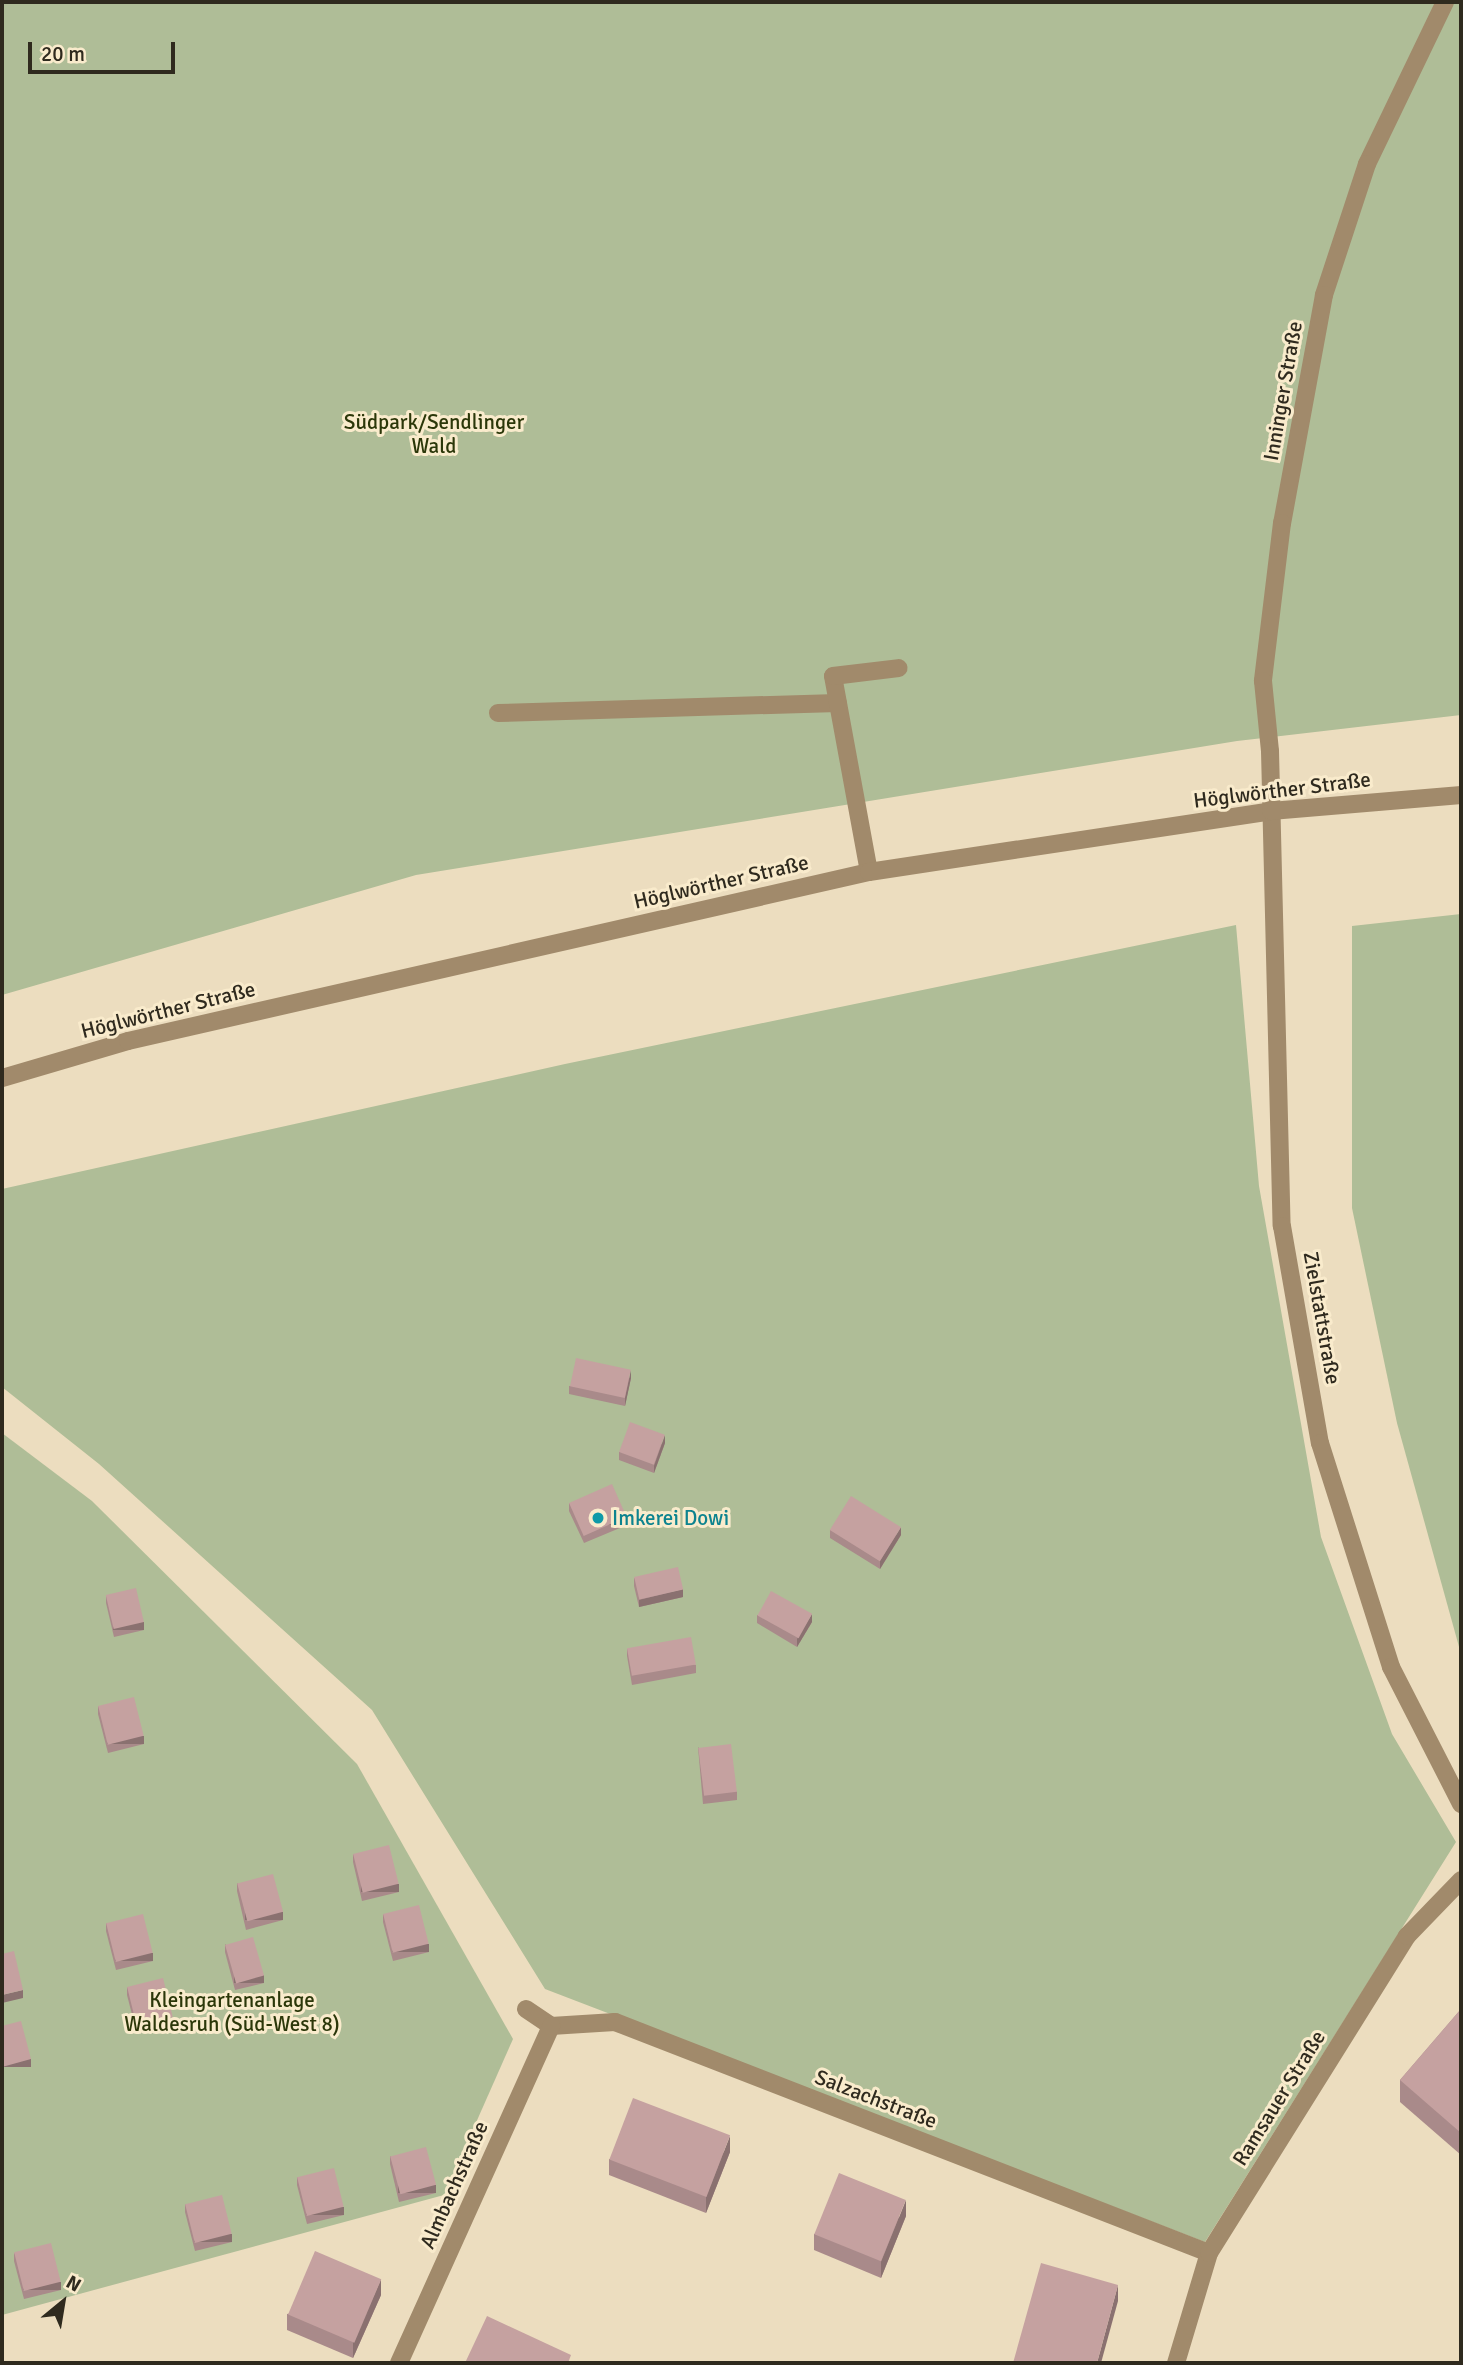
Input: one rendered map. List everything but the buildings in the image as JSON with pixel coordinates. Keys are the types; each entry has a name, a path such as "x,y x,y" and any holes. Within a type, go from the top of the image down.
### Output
{"street":[{"name":"Inninger Straße","path":"1271,811 1263,681 1282,523 1324,295 1367,164 1445,2"},
{"path":"869,872 833,676 899,668"},
{"path":"498,713 838,703"},
{"name":"Höglwörther Straße","path":"2,1078 128,1041 869,872 1271,811 1461,794"},
{"name":"Zielstattstraße","path":"1271,811 1282,1226 1320,1443 1391,1667 1461,1804"},
{"name":"Ramsauer Straße","path":"1176,2363 1209,2253 1407,1936 1461,1880"},
{"path":"526,2009 551,2026"},
{"name":"Salzachstraße","path":"551,2026 615,2022 1209,2253"},
{"name":"Almbachstraße","path":"399,2363 551,2026"}],"green space":[{"name":"Südpark/Sendlinger Wald","path":"2,2 1461,2 1461,715 1237,741 416,875 2,995"},
{"path":"1461,914 1461,1654 1397,1423 1352,1208 1352,926"},
{"path":"1236,925 1259,1186 1321,1537 1392,1734 1456,1842 1205,2242 545,1989 372,1710 99,1464 2,1387 2,1189 565,1064"},
{"name":"Kleingartenanlage Waldesruh (Süd-West 8)","path":"2,1433 92,1501 357,1764 513,2039 444,2195 2,2315"}],"place":[{"name":"Imkerei Dowi","path":"598,1518"}]}
